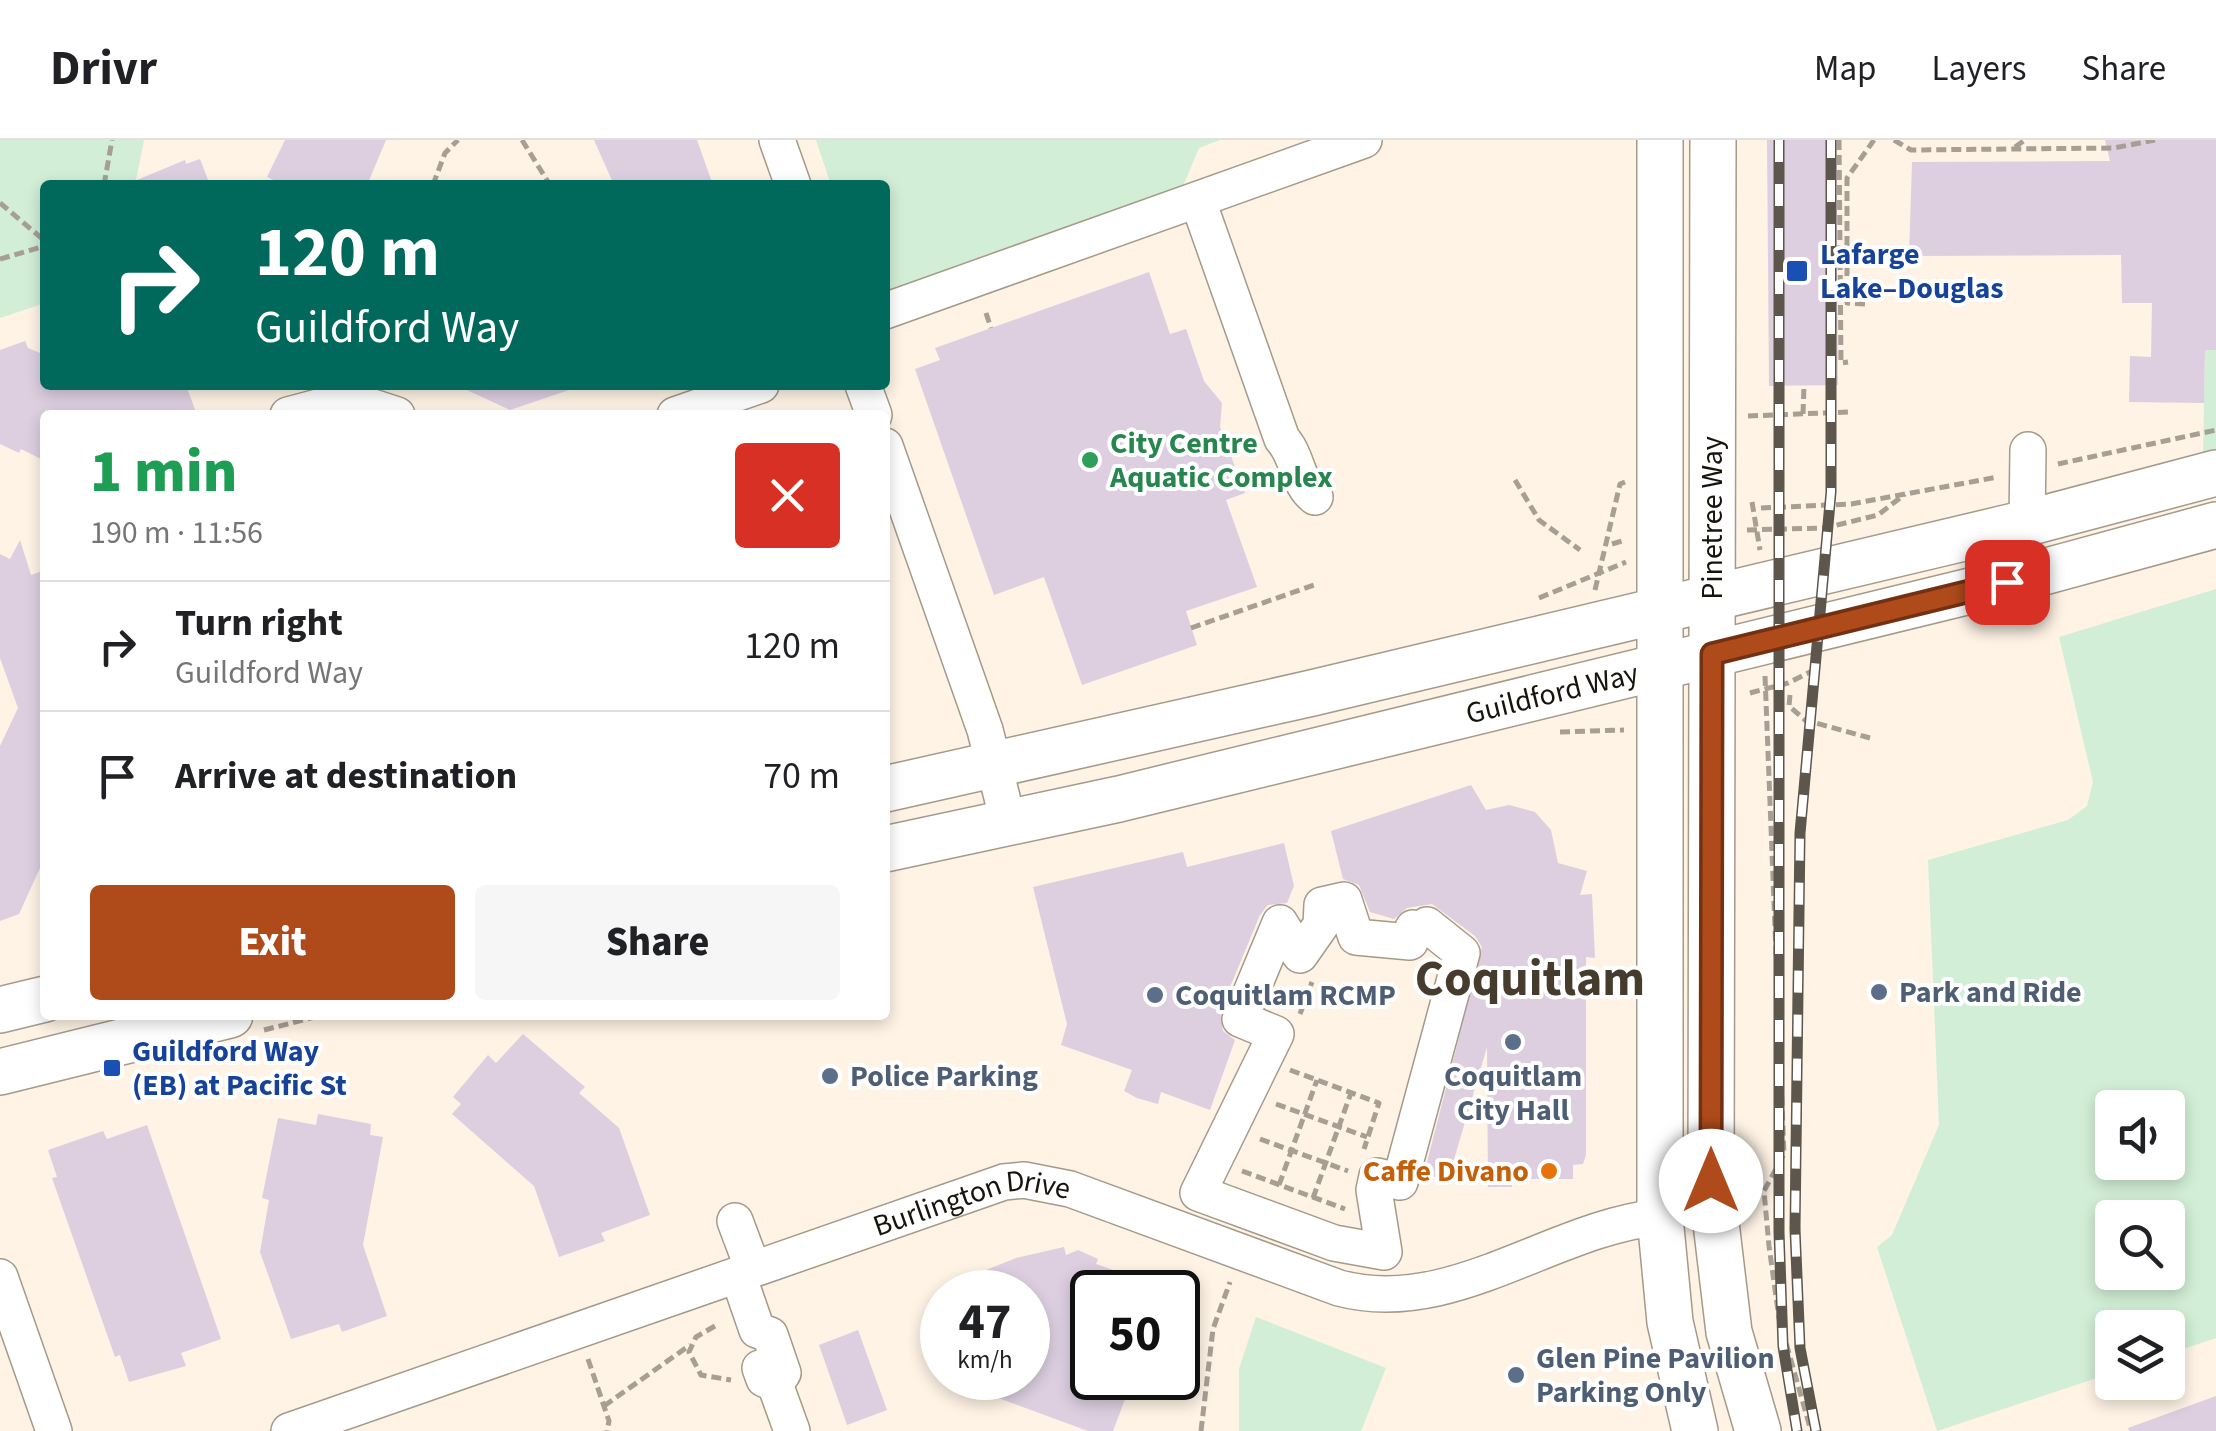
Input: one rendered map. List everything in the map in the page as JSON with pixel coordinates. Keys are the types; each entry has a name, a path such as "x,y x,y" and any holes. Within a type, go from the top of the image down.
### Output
{"main road":[{"name":"Pinetree Way","path":"1660,140 1660,1217 1670,1322 1695,1431"},
{"name":"Pinetree Way","path":"1712,140 1711,1181 1719,1277 1735,1360 1758,1431"},
{"name":"Guildford Way","path":"890,788 2028,523 2216,473"},
{"name":"Guildford Way","path":"890,848 1119,799 2007,582 2216,525"},
{"path":"0,1010 40,999"},
{"path":"0,1072 210,1020"},
{"path":"1660,1217 1719,1277"}],"street":[{"path":"777,140 791,180"},
{"path":"890,309 1364,140"},
{"path":"1198,201 1282,439 1292,451 1305,488 1315,497"},
{"path":"689,410 747,390"},
{"path":"292,404 346,392 387,410"},
{"path":"2028,450 2028,523"},
{"path":"890,461 994,764 1008,821"},
{"path":"1344,900 1356,937 1410,942 1414,928 1420,931 1427,925 1462,953 1400,1182 1377,1176 1374,1190 1384,1252 1334,1243 1198,1192 1276,1034 1240,1019 1280,923 1300,955 1321,925 1322,906 1344,900"},
{"name":"Burlington Drive","path":"289,1431 984,1187 1024,1180 1070,1188 1339,1288 1398,1294 1464,1279 1623,1223 1660,1217"},
{"path":"736,1220 757,1330 770,1335 783,1373 776,1384 792,1431"},
{"path":"0,1277 54,1431"}],"path":[{"path":"105,180 112,140"},
{"path":"435,180 445,152 458,140"},
{"path":"522,140 547,180"},
{"path":"1839,140 1841,364 1848,362 1848,351"},
{"path":"1894,140 1911,150 2114,148 2155,140"},
{"path":"2012,149 2025,140"},
{"path":"1865,304 1847,303 1847,178 1873,141"},
{"path":"1,205 40,240"},
{"path":"0,259 40,246"},
{"path":"986,314 991,328"},
{"path":"1803,414 1804,385"},
{"path":"1746,416 1848,412"},
{"path":"1594,599 1620,484 1660,465"},
{"path":"1515,480 1538,520 1580,550"},
{"path":"1750,494 1760,552"},
{"path":"1758,528 1826,528 1878,515 1905,494 1851,504 1761,508"},
{"path":"1780,507 1780,524"},
{"path":"1192,628 1317,584"},
{"path":"1765,663 1784,1154 1764,1192 1775,1298 1811,1431"},
{"path":"1740,695 1766,690"},
{"path":"1790,695 1789,706 1805,720 1870,738"},
{"path":"1279,1065 1379,1103 1362,1156"},
{"path":"1278,1185 1317,1080"},
{"path":"1313,1198 1350,1092"},
{"path":"1263,1099 1368,1137"},
{"path":"1246,1134 1356,1174"},
{"path":"1230,1167 1347,1210 1350,1192"},
{"path":"1202,1431 1213,1329 1242,1251"},
{"path":"604,1406 690,1345 704,1330 715,1326"},
{"path":"690,1345 693,1366 701,1375 713,1380 738,1378"},
{"path":"587,1356 610,1422 607,1431"}],"green space":[{"path":"0,140 144,140 136,180 40,180 40,305 0,318"},
{"path":"816,140 1220,140 1199,148 1178,198 892,296 890,180 829,180"},
{"path":"2205,350 2216,350 2216,450 2203,453"},
{"path":"2216,589 2216,1338 2185,1348 2185,1310 2095,1310 2095,1379 1937,1431 1877,1247 1892,1235 1939,1125 1928,860 2068,820 2087,806 2093,782 2059,637"},
{"path":"1256,1317 1386,1368 1361,1431 1239,1431 1239,1369"}],"building":[{"path":"285,140 386,140 369,180 267,177"},
{"path":"594,140 697,140 711,180 612,180"},
{"path":"1767,140 1836,140 1838,385 1769,386"},
{"path":"2105,140 2216,140 2216,350 2205,350 2204,403 2129,402 2130,356 2151,357 2152,303 2122,303 2121,255 1909,256 1912,162 2110,161"},
{"path":"200,159 208,180 137,180 185,160 186,164"},
{"name":"City Centre Aquatic Complex","path":"1149,272 1170,334 1186,329 1204,381 1222,403 1220,427 1245,493 1226,500 1257,587 1186,611 1197,645 1082,685 1044,577 994,595 915,369 940,360 935,348"},
{"path":"25,341 28,348 40,353 40,390 188,390 195,410 40,410 40,458 21,449 19,453 0,444 0,350"},
{"path":"467,390 569,390 510,410"},
{"path":"20,540 31,575 40,572 40,868 19,914 0,921 0,746 18,708 0,658 0,554 10,559"},
{"name":"Coquitlam City Hall","path":"1471,785 1486,810 1509,805 1535,812 1551,830 1558,863 1587,871 1580,895 1592,894 1595,958 1586,957 1586,1155 1583,1164 1573,1165 1573,1179 1512,1179 1512,1187 1488,1187 1487,1047 1448,1180 1424,1174 1482,947 1475,936 1432,904 1407,908 1394,919 1370,912 1359,885 1343,879 1331,831"},
{"name":"Coquitlam RCMP","path":"1284,843 1294,886 1287,903 1268,905 1260,915 1220,1011 1223,1031 1235,1040 1210,1110 1161,1092 1158,1104 1137,1098 1124,1091 1132,1070 1061,1045 1067,1024 1033,887 1183,852 1187,867"},
{"path":"523,1034 585,1087 579,1093 619,1128 650,1215 601,1233 605,1241 559,1257 534,1186 452,1114 461,1104 453,1097 488,1055 496,1063"},
{"path":"318,1114 371,1124 370,1135 383,1137 363,1245 387,1316 342,1332 339,1324 291,1339 260,1252 269,1200 262,1198 278,1118 316,1125"},
{"path":"147,1125 221,1339 181,1353 186,1366 129,1382 120,1355 115,1357 52,1178 57,1177 48,1150 103,1131 107,1139"},
{"path":"1064,1247 1066,1255 1078,1250 1098,1259 1096,1264 1113,1270 1070,1270 1070,1400 1125,1400 1113,1431 1088,1431 1004,1400 1050,1400 1050,1270 986,1270 1016,1258"},
{"path":"858,1330 887,1410 847,1425 819,1345"},
{"path":"2216,1396 2216,1431 2129,1431 2128,1428"}],"railway":[{"path":"1779,140 1779,1232 1783,1346 1797,1431"},
{"path":"1816,1431 1800,1348 1795,1229 1800,833 1831,492 1831,140"}],"place":[{"name":"Lafarge Lake–Douglas","path":"1797,271"},
{"name":"City Centre Aquatic Complex","path":"1090,460"},
{"name":"Park and Ride","path":"1879,992"},
{"name":"Coquitlam RCMP","path":"1155,995"},
{"name":"Coquitlam City Hall","path":"1513,1042"},
{"name":"Guildford Way (EB) at Pacific St","path":"112,1068"},
{"name":"Police Parking","path":"830,1076"},
{"name":"Caffe Divano","path":"1549,1171"},
{"name":"Glen Pine Pavilion Parking Only","path":"1516,1375"}],"district":[{"name":"Coquitlam","path":"1530,977"}],"route":[{"path":"1711,1181 1712,654 2007,582"}]}
